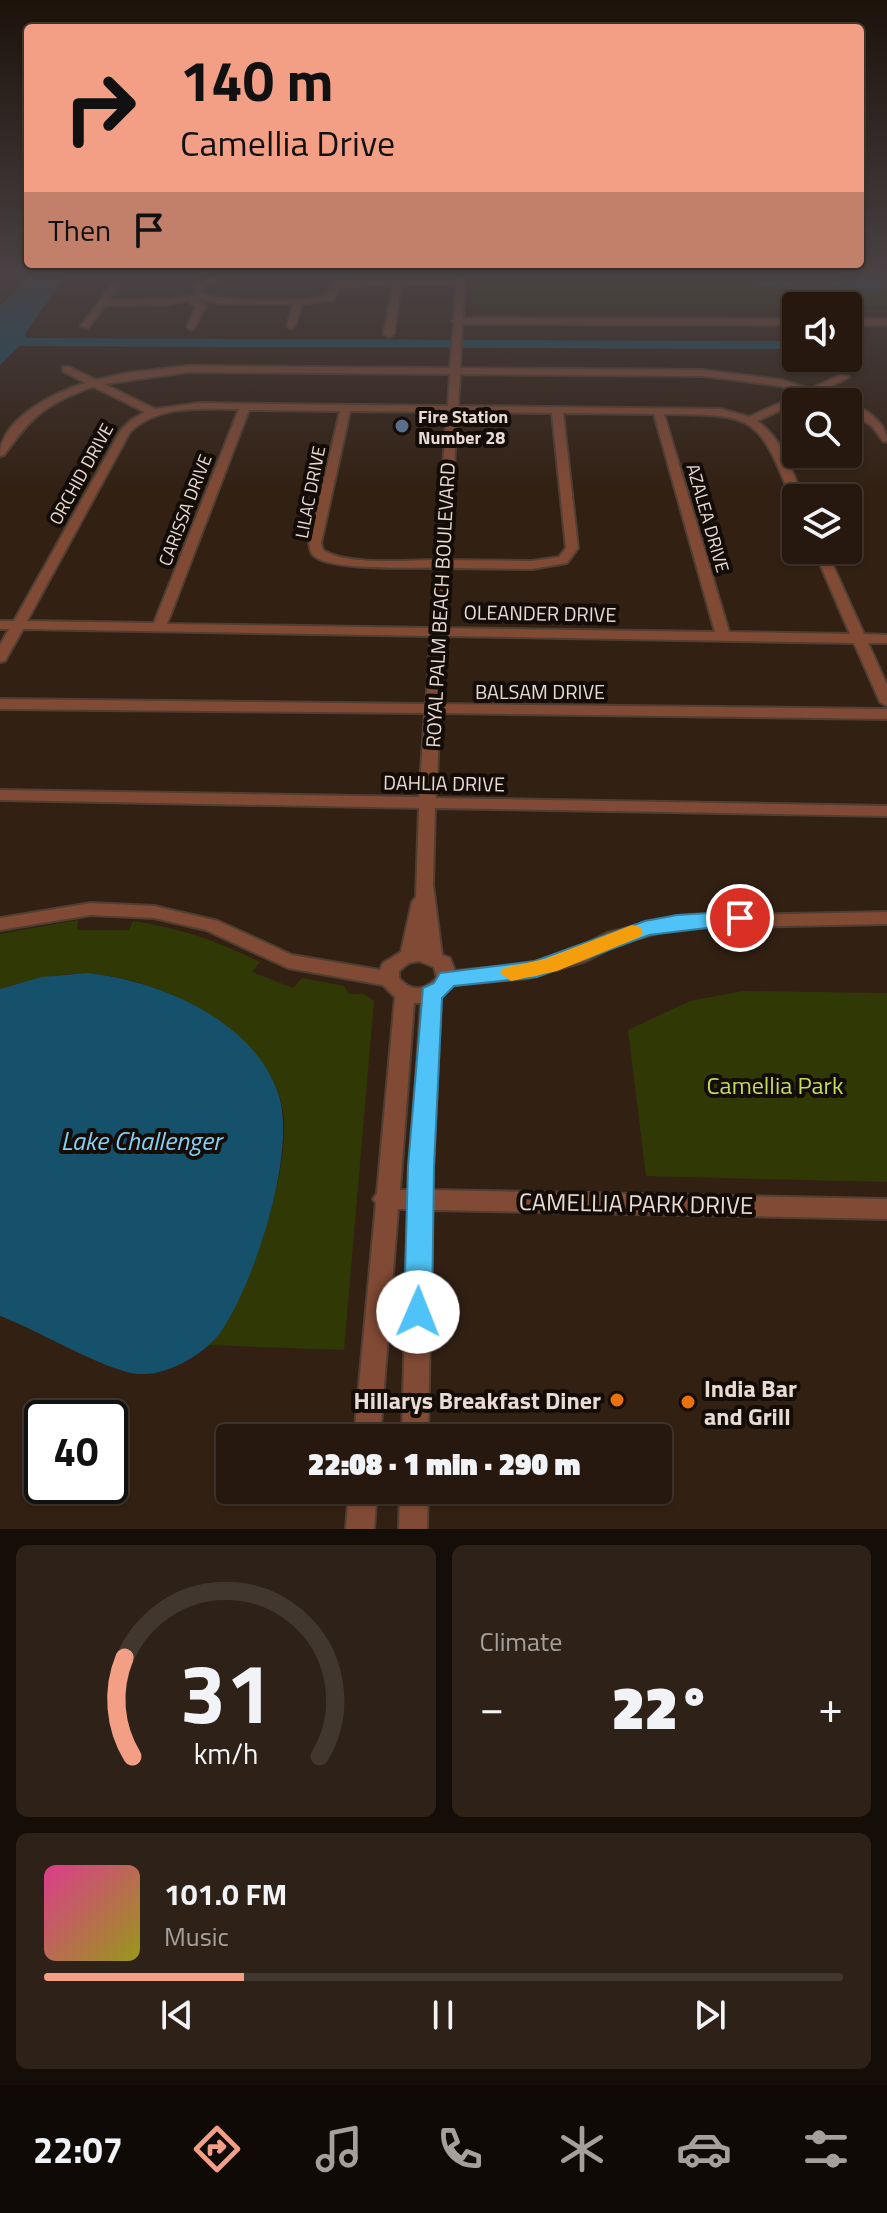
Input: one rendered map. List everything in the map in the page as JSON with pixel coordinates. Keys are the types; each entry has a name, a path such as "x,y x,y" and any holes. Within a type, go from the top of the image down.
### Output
{"street":[{"name":"ROYAL PALM BEACH BOULEVARD","path":"410,955 424,885 455,348"},
{"path":"66,369 154,412"},
{"path":"0,453 31,414 54,399 95,384 188,369 703,373 763,379 800,388"},
{"path":"819,388 844,377"},
{"path":"750,420 782,405"},
{"name":"ORCHID DRIVE","path":"0,658 126,430 154,412 190,406 658,410 714,412 750,420"},
{"name":"CARISSA DRIVE","path":"159,627 245,406"},
{"name":"LILAC DRIVE","path":"346,407 315,543 317,552 338,561 443,564"},
{"path":"443,564 532,565 551,563 569,555 572,548 557,410"},
{"name":"AZALEA DRIVE","path":"658,410 723,636"},
{"path":"862,414 876,424 887,439"},
{"path":"750,420 768,431 791,484"},
{"path":"826,564 887,702"},
{"name":"OLEANDER DRIVE","path":"0,625 887,639"},
{"name":"BALSAM DRIVE","path":"0,704 887,714"},
{"name":"DAHLIA DRIVE","path":"0,795 887,811"},
{"name":"ROYAL PALM BEACH BOULEVARD","path":"415,1424 421,1199 439,975 424,885"},
{"path":"0,924 91,909 154,912 211,925 288,961 395,980 439,975 499,975 549,966 614,938 677,922 711,918 887,918"},
{"path":"368,1424 385,1199 395,980 410,955 439,975"},
{"name":"CAMELLIA PARK DRIVE","path":"385,1199 887,1209"},
{"path":"360,1529 362,1504"},
{"path":"413,1529 414,1504"}],"green space":[{"path":"78,920 77,930 129,930 133,921 182,932 260,962 252,972 293,988 302,978 344,986 349,994 364,994 374,1001 344,1350 208,1345 227,1320 242,1292 272,1204 284,1133 277,1090 262,1062 239,1038 181,999 149,986 118,977 67,974 0,989 0,934"},
{"name":"Camellia Park","path":"743,991 887,993 887,1182 646,1176 628,1030 690,1001"}],"water":[{"path":"0,348 17,348 0,365"},
{"path":"629,348 782,348 782,349"},
{"name":"Lake Challenger","path":"87,973 143,984 200,1008 225,1025 248,1044 266,1067 278,1093 283,1117 278,1180 270,1214 235,1308 215,1339 197,1355 174,1367 150,1374 109,1366 0,1316 0,989 42,977"}],"slow traffic":[{"path":"511,973 549,966 579,956 632,932"}],"place":[{"name":"Fire Station Number 28","path":"402,426"},
{"name":"Hillarys Breakfast Diner","path":"617,1400"},
{"name":"India Bar and Grill","path":"688,1402"}],"route":[{"path":"418,1312 421,1166 431,994 442,988 447,979 472,979 549,966 645,928 711,918 740,918"}]}
